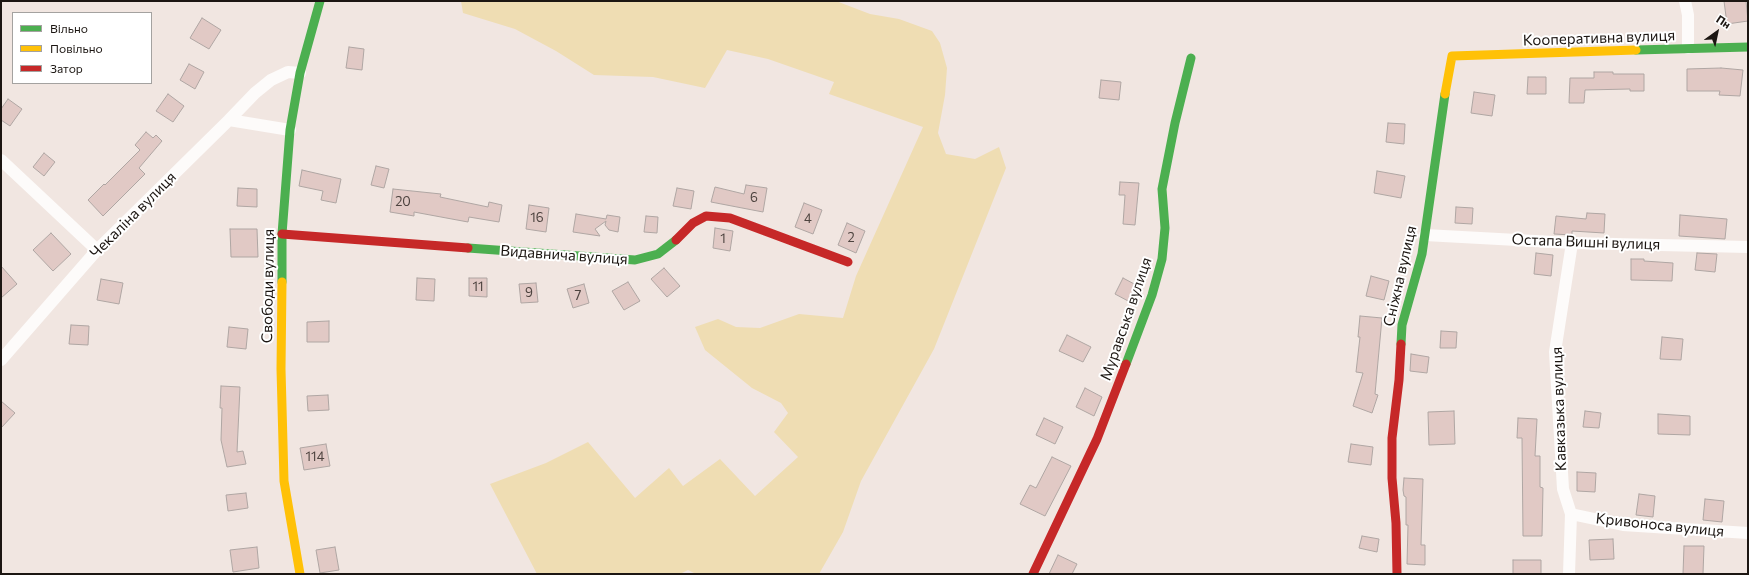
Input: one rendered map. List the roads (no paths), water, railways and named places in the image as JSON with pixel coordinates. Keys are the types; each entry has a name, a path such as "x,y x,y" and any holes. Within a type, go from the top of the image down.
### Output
{"street":[{"name":"Свободи вулиця","path":"300,574 284,481 281,369 282,234 290,130 300,73 320,1"},
{"path":"1685,1 1688,15 1688,48"},
{"name":"Кооперативна вулиця","path":"1452,56 1748,47"},
{"name":"Сніжна вулиця","path":"1397,574 1396,523 1392,478 1392,438 1399,380 1402,325 1422,254 1452,56"},
{"name":"Муравська вулиця","path":"1033,574 1097,439 1152,295 1162,259 1165,228 1162,189 1175,123 1191,58"},
{"name":"Чекаліна вулиця","path":"1,360 97,250 255,93 271,80 288,72 300,73"},
{"path":"229,120 290,130"},
{"path":"1,160 97,250"},
{"name":"Видавнича вулиця","path":"282,234 603,259 635,260 658,254 673,243 693,223 706,216 730,218 848,262"},
{"name":"Остапа Вишні вулиця","path":"1425,235 1572,243 1748,246"},
{"name":"Кавказька вулиця","path":"1569,574 1571,514 1563,489 1555,352 1572,243"},
{"name":"Кривоноса вулиця","path":"1571,514 1623,525 1748,533"}]}
